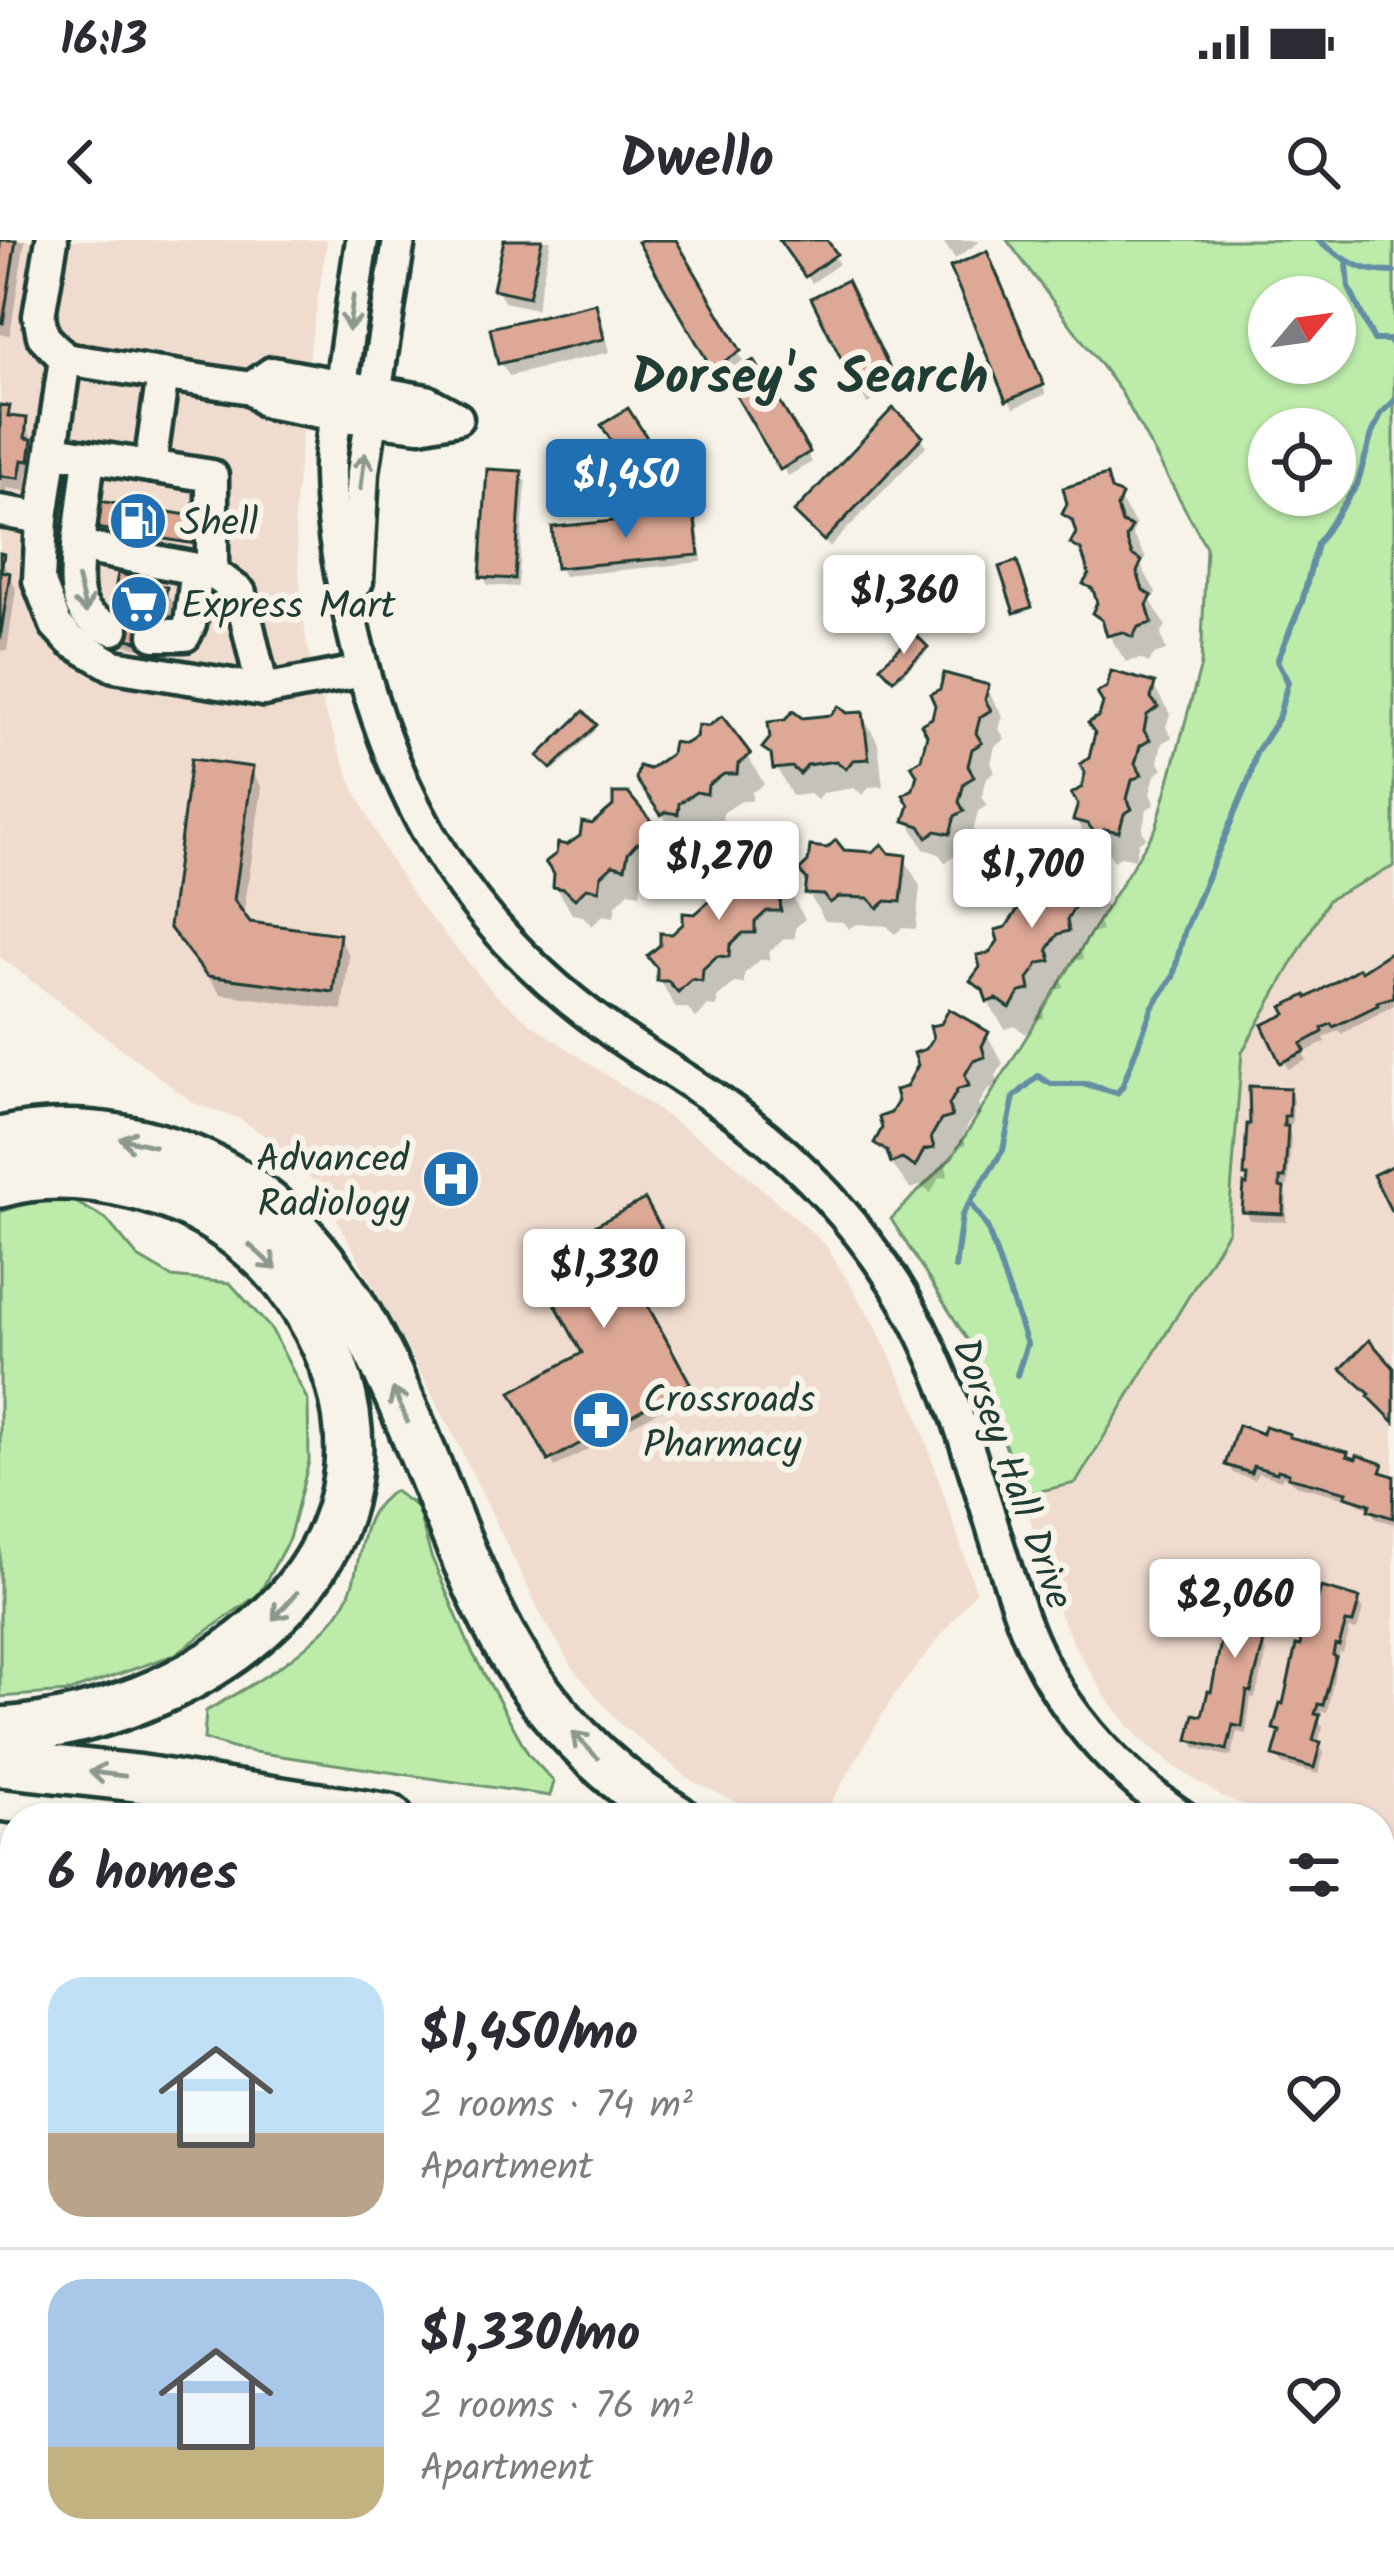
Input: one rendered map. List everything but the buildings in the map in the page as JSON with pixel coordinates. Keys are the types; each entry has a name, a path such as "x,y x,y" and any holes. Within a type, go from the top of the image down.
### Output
{"highway":[{"path":"0,1141 85,1133 154,1146 219,1171 280,1212 303,1235 350,1299 477,1585 527,1677 594,1756 656,1803"},
{"path":"0,1184 67,1176 98,1178 157,1191 215,1218 278,1271 300,1299 332,1360 348,1426 348,1462 335,1524 307,1580 262,1630 166,1691 90,1718 0,1730"},
{"path":"0,1762 294,1803"}],"street":[{"path":"52,240 39,316 43,336 65,359 251,388 272,373 339,400 373,405"},
{"name":"Dorsey Hall Drive","path":"362,240 329,470 334,535 362,671 392,762 418,817 492,925 543,978 609,1030 744,1119 821,1189 861,1236 897,1286 927,1341 954,1407 1012,1588 1052,1682 1102,1751 1166,1803"},
{"name":"Dorsey Hall Drive","path":"362,671 357,532 399,240"},
{"path":"65,359 42,518 39,581 56,625 71,641 114,666 262,690 362,671"},
{"path":"150,466 163,374"},
{"path":"54,451 212,476 204,571 190,624 184,634 155,635"},
{"path":"88,457 76,580 83,612 94,624 112,629"},
{"path":"0,511 42,518"},
{"path":"78,546 204,571 240,593 262,690"}],"shaded area":[{"path":"0,240 327,240 310,350 294,518 306,640 325,713 353,786 385,851 419,904 493,992 530,1023 724,1155 826,1245 877,1329 915,1408 976,1591 893,1697 831,1803 737,1803 691,1780 619,1723 575,1671 542,1617 453,1434 320,1188 281,1147 240,1119 195,1104 0,957"},
{"path":"1394,866 1394,1803 1239,1803 1178,1769 1139,1738 1107,1699 1058,1610 1023,1495 1076,1482 1228,1231 1242,1052 1328,900"}],"green space":[{"path":"1007,240 1394,240 1394,866 1328,900 1242,1052 1228,1231 1076,1483 1023,1495 968,1341 891,1219 952,1157 1156,828 1201,665 1206,547 1121,392"},
{"path":"59,1193 106,1219 138,1257 172,1277 230,1283 272,1330 308,1401 309,1461 289,1539 259,1594 174,1655 68,1692 0,1697 0,1212"},
{"path":"394,1491 417,1507 431,1556 472,1652 529,1755 554,1782 550,1796 235,1749 204,1739 206,1711 295,1655 339,1612 354,1580 371,1515"}],"waterway":[{"path":"1318,240 1353,264 1394,272"},
{"path":"1347,265 1349,288 1374,340 1389,340 1394,347"},
{"path":"955,1268 962,1215 1003,1150 1014,1097 1038,1076 1051,1084 1086,1084 1117,1093 1122,1087 1153,1006 1173,977 1184,932 1256,753 1278,719 1288,682 1277,661 1302,602 1317,544 1357,485 1372,434 1381,414 1394,401"},
{"path":"970,1202 987,1227 1027,1344 1017,1375"}],"place":[{"name":"Shell","path":"138,521"},
{"name":"Express Mart","path":"139,604"},
{"name":"Advanced Radiology","path":"451,1179"},
{"name":"Crossroads Pharmacy","path":"601,1420"}],"district":[{"name":"Dorsey's Search","path":"810,375"}]}
